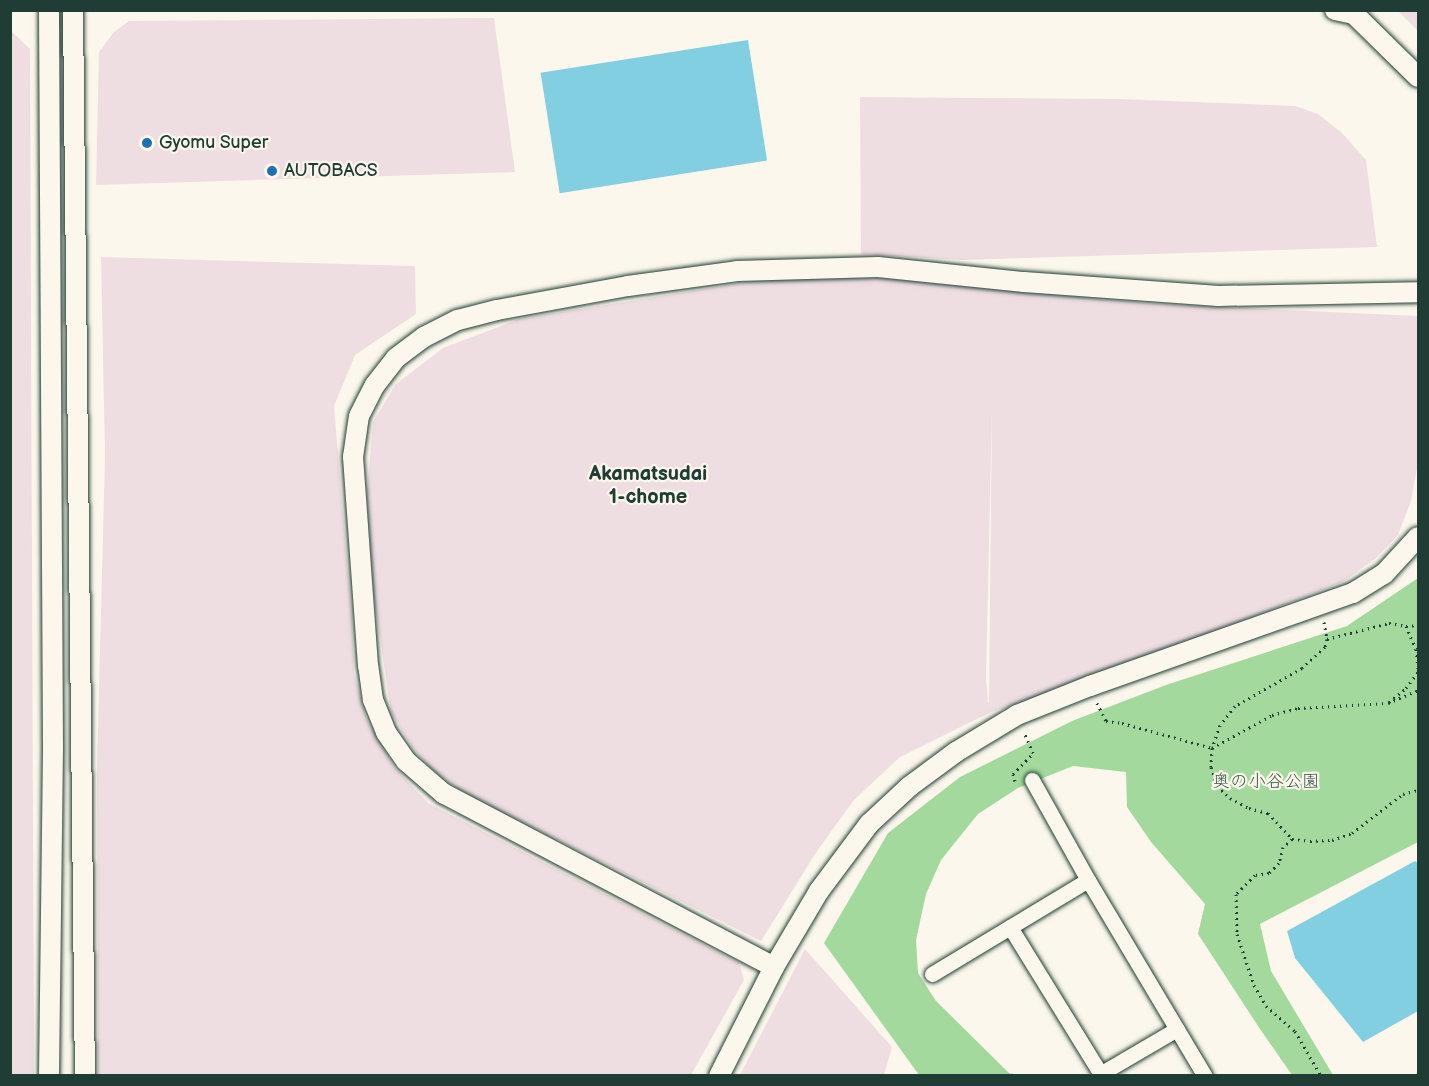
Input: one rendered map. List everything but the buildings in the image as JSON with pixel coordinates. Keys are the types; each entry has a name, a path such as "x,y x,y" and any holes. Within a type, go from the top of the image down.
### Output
{"street":[{"path":"49,10 53,748 49,1076"},
{"path":"73,10 85,1076"},
{"path":"1335,10 1354,14 1419,77"},
{"path":"774,967 444,794 406,761 386,732 373,700 368,666 353,457 359,416 375,385 396,358 424,337 458,320 497,310 628,286 737,271 878,267 1024,282 1218,296 1419,292"},
{"path":"719,1076 774,967 819,891 869,824 910,786 956,752 1017,715 1089,686 1353,593 1384,574 1419,537"},
{"path":"1032,780 1088,880 1205,1076"},
{"path":"932,974 1088,880"},
{"path":"1010,927 1101,1075 1177,1029"}],"path":[{"path":"1320,606 1327,639 1326,647 1302,668 1236,706 1220,725 1212,748 1211,767 1217,786 1230,798 1249,808 1268,813 1292,839 1332,840 1352,833 1403,794 1419,789"},
{"path":"1327,639 1389,623 1406,626 1419,625"},
{"path":"1388,703 1406,688 1419,670 1416,649 1406,626"},
{"path":"1089,686 1106,721 1122,723 1212,748 1272,716 1298,708 1388,703 1419,690"},
{"path":"1017,715 1033,753 1013,774 1015,782 1032,780"},
{"path":"1292,839 1283,848 1279,863 1269,873 1255,875 1236,894 1238,934 1254,985 1266,1006 1295,1031 1321,1076"}],"shaded area":[{"path":"1398,11 1418,11 1418,31"},
{"path":"494,18 515,172 96,185 99,52 114,32 129,21"},
{"path":"10,30 30,49 34,1076 10,1075"},
{"path":"860,97 1119,99 1295,106 1318,114 1342,133 1366,160 1377,247 962,260 861,254"},
{"path":"101,257 415,266 416,314 355,355 334,406 352,621 354,673 367,720 394,767 428,803 739,963 744,980 691,1075 98,1075 97,767 105,457"},
{"path":"771,278 881,278 1154,304 1418,316 1418,463 1411,501 1398,535 1376,558 1343,582 1096,677 989,713 900,757 854,800 817,851 761,941 469,796 435,773 412,747 391,712 372,584 367,493 373,422 396,384 443,348 519,319","holes":["992,406 989,702 986,678"]},
{"path":"805,949 892,1047 884,1075 740,1075"}],"green space":[{"name":"奥の小谷公園","path":"1418,578 1418,842 1260,924 1271,971 1333,1075 1292,1075 1258,1026 1198,934 1205,904 1151,842 1127,807 1126,772 1073,766 1018,788 978,814 941,860 926,894 916,940 918,973 936,1001 1009,1073 1020,1075 919,1075 824,943 888,833 960,777 1072,721 1166,685 1347,626"}],"water":[{"path":"748,40 767,160 560,193 541,73"},
{"path":"1415,861 1418,863 1418,1011 1363,1042 1295,958 1287,931"}],"place":[{"name":"Gyomu Super","path":"147,143"},
{"name":"AUTOBACS","path":"272,171"}],"district":[{"name":"Akamatsudai 1-chome","path":"648,486"}]}
